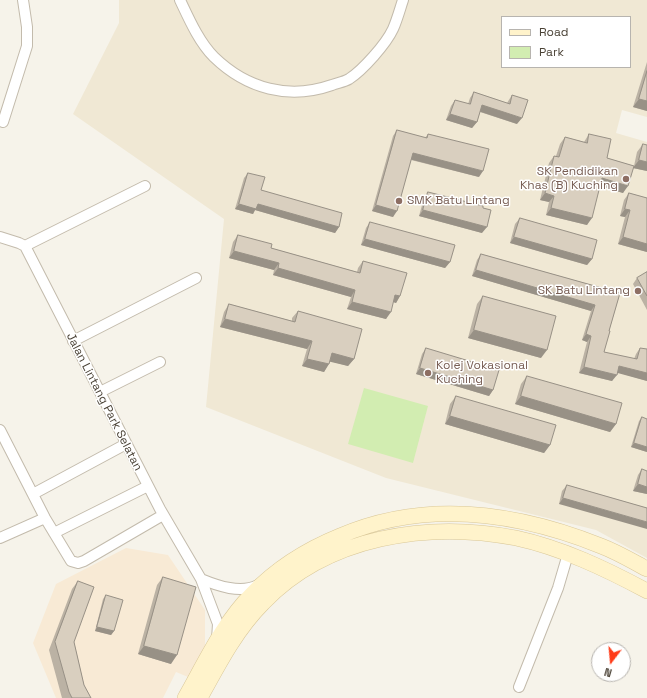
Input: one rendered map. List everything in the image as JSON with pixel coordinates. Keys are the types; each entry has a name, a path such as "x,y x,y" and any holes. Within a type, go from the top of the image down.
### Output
{"main road":[{"path":"185,698 217,641 252,594 303,554 329,540 361,527 418,515 461,513 499,517 532,524 602,546 647,569"},
{"path":"200,698 224,654 248,619 264,602 289,580 310,566 362,543 392,536 423,532 454,531 517,538 591,563 647,592"},
{"path":"628,581 647,586"}],"street":[{"path":"1,125 27,46 27,27 24,0"},
{"path":"180,0 204,45 214,57 224,65 250,83 276,90 296,92 323,88 349,79 363,67 383,45 393,28 403,0"},
{"path":"0,237 19,242 25,246 145,186"},
{"name":"Jalan Lintang Park Selatan","path":"25,246 163,515 201,579 218,624 217,641"},
{"path":"73,341 196,278"},
{"path":"100,392 160,362"},
{"path":"0,430 44,518 71,561 78,563 84,561 163,515"},
{"path":"33,494 126,444"},
{"path":"54,533 148,486"},
{"path":"0,538 44,518"},
{"path":"519,687 558,588 568,554"},
{"path":"201,579 229,588 250,589 268,580"}],"shaded area":[{"path":"119,0 647,0 647,117 622,110 616,133 647,142 647,558 596,530 386,478 206,407 224,219 73,114 119,23"},
{"path":"126,548 168,555 205,610 205,647 193,679 176,672 163,698 56,698 33,643 56,584"}],"green space":[{"path":"364,388 428,406 413,463 348,444"}],"building":[{"path":"647,71 647,101 639,99"},
{"path":"474,92 510,104 512,95 528,100 522,118 482,105 477,122 450,114 455,100 470,104"},
{"path":"397,130 427,138 428,134 489,149 483,171 413,153 397,211 376,205"},
{"path":"589,134 611,139 607,158 634,166 628,186 602,178 592,218 551,208 554,196 545,193 554,156 559,157 565,137 587,143"},
{"path":"643,144 647,145 647,162 639,160"},
{"path":"248,173 265,177 261,190 342,213 339,227 258,204 256,209 239,204"},
{"path":"428,192 483,206 483,208 491,210 487,227 423,210"},
{"path":"629,193 647,198 647,244 623,237 630,210 625,209"},
{"path":"520,218 597,240 592,259 514,237"},
{"path":"370,222 455,245 450,262 365,239"},
{"path":"238,235 272,244 271,248 360,273 363,261 407,273 400,296 395,295 391,312 352,302 355,290 278,268 279,263 234,251"},
{"path":"481,254 620,293 604,352 637,359 640,348 647,349 647,373 619,366 617,375 584,367 591,336 586,334 595,305 476,270"},
{"path":"647,272 647,296 637,278"},
{"path":"483,296 556,316 547,350 474,330"},
{"path":"229,304 295,322 298,311 362,329 354,359 332,353 329,364 307,359 312,341 225,319"},
{"path":"426,348 499,370 493,390 420,368"},
{"path":"527,376 622,403 616,424 521,396"},
{"path":"456,396 556,425 550,445 450,416"},
{"path":"642,417 647,419 647,447 634,443"},
{"path":"642,469 647,471 647,487 638,484"},
{"path":"567,485 647,508 647,522 563,498"},
{"path":"163,577 196,587 177,655 144,646"},
{"path":"78,581 94,587 74,642 84,685 91,698 72,698 55,642"},
{"path":"106,595 123,600 114,631 97,627"}],"place":[{"name":"SK Pendidikan Khas (B) Kuching","path":"626,179"},
{"name":"SMK Batu Lintang","path":"399,201"},
{"name":"SK Batu Lintang","path":"638,291"},
{"name":"Kolej Vokasional Kuching","path":"428,373"}]}
